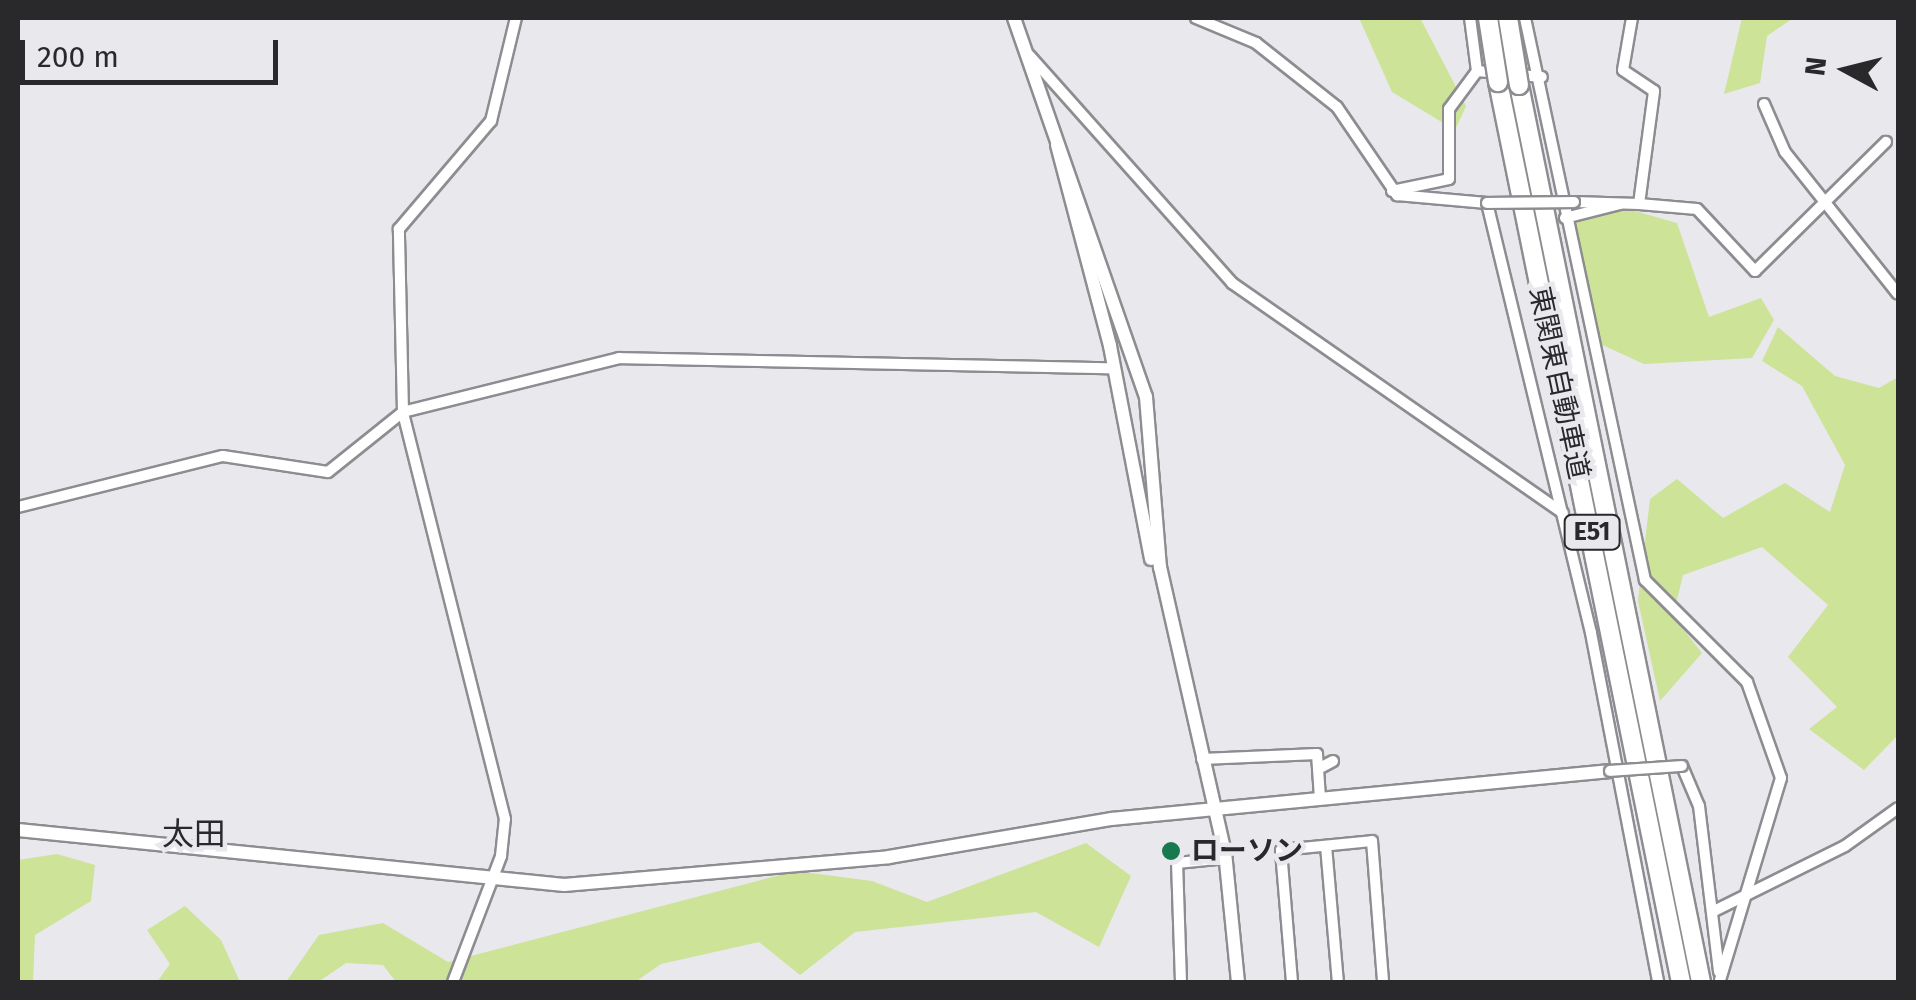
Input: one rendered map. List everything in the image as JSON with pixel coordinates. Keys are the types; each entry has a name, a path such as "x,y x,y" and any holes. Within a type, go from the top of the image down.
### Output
{"highway":[{"name":"東関東自動車道","path":"1488,18 1681,982"},
{"name":"東関東自動車道","path":"1508,18 1519,84 1714,982"}],"street":[{"path":"453,982 492,881 502,804 404,412 399,229 491,121 516,18"},
{"path":"1014,18 1041,84 1140,377 1178,653"},
{"path":"1196,18 1256,43 1337,107 1392,191 1410,200 1639,204 1697,209 1755,271 1886,142"},
{"path":"1392,191 1449,178 1450,109 1477,71 1470,18"},
{"path":"1525,18 1542,77 1565,218 1645,580 1747,682 1781,778 1714,982"},
{"path":"1632,18 1623,70 1654,91 1639,204"},
{"path":"1027,54 1223,275 1564,513"},
{"path":"1477,71 1542,77"},
{"path":"1041,84 1114,368 1214,808 1238,982"},
{"path":"1764,104 1785,152 1898,294"},
{"path":"1487,203 1564,513 1610,771 1658,982"},
{"path":"1565,218 1621,204"},
{"path":"1114,368 1126,334"},
{"path":"18,507 223,456 328,472 404,412 618,358 1114,368 1140,377"},
{"path":"1202,759 1318,754 1320,798"},
{"path":"1318,769 1333,761"},
{"path":"18,830 492,881 564,885 889,858 1214,808 1682,766 1695,782 1712,912 1714,982"},
{"path":"1712,912 1742,900 1898,808"},
{"path":"1292,982 1280,850 1372,841 1383,982"},
{"path":"1326,846 1338,982"},
{"path":"1182,982 1177,864 1217,859"}],"green space":[{"path":"1359,18 1420,18 1466,106 1455,130 1392,92"},
{"path":"1742,18 1793,18 1767,36 1760,83 1724,94"},
{"path":"1628,209 1677,223 1709,317 1761,298 1774,320 1752,358 1644,364 1598,343 1570,221"},
{"path":"1778,327 1835,376 1879,388 1898,377 1898,735 1864,770 1809,729 1837,707 1788,657 1828,605 1762,547 1683,575 1673,616 1702,653 1660,701 1638,601 1650,499 1677,479 1723,518 1785,483 1830,512 1845,465 1802,386 1762,361"},
{"path":"1086,843 1131,876 1099,947 1036,912 855,932 800,975 759,942 661,964 635,982 396,982 383,965 346,963 318,982 286,982 319,935 383,923 448,962 795,871 872,881 927,902"},
{"path":"57,854 95,865 91,901 35,935 33,982 18,982 18,860"},
{"path":"185,906 221,940 240,982 157,982 170,964 147,930"}],"place":[{"name":"ローソン","path":"1171,851"}],"district":[{"name":"太田","path":"194,834"}]}
